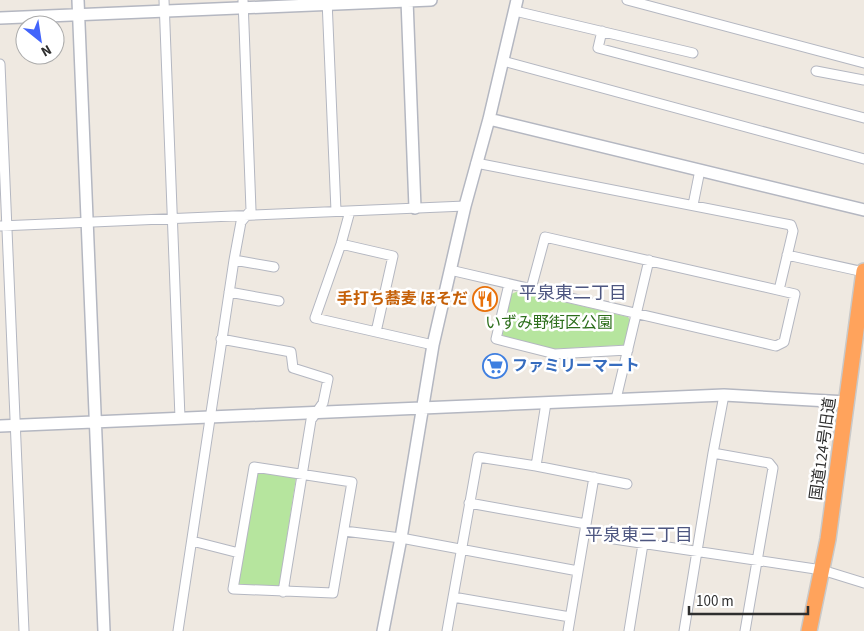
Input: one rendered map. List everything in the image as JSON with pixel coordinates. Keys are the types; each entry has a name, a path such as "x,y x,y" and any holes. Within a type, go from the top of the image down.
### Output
{"highway":[{"name":"国道124号旧道","path":"809,631 828,540 847,402 859,346 864,271"}],"street":[{"path":"78,0 104,631"},
{"path":"0,18 78,14 164,5 431,0"},
{"path":"627,0 864,63"},
{"path":"407,1 415,208"},
{"path":"327,2 336,211"},
{"path":"178,631 234,260 241,222 251,210 243,3"},
{"path":"164,5 180,418"},
{"path":"383,631 434,345 464,206 489,119 516,5 602,31 693,53"},
{"path":"602,31 598,48 864,118"},
{"path":"503,61 864,159"},
{"path":"0,64 3,226 15,425 24,631"},
{"path":"816,71 864,80"},
{"path":"489,119 864,210"},
{"path":"476,162 791,225 793,231 779,290"},
{"path":"694,205 700,170"},
{"path":"3,226 464,206"},
{"path":"350,211 341,244 315,318 434,345"},
{"path":"450,270 776,346 784,342 795,294 545,237 532,289"},
{"path":"341,244 393,256 376,332"},
{"path":"787,255 864,271"},
{"path":"234,260 274,267"},
{"path":"616,399 649,260"},
{"path":"509,284 496,339 555,354 628,350"},
{"path":"229,292 280,301"},
{"path":"221,338 291,352 293,368 328,379 323,403 311,420 283,592"},
{"path":"0,426 724,395 847,402"},
{"path":"684,631 724,395"},
{"path":"536,466 546,403"},
{"path":"713,453 769,463 772,468 745,631"},
{"path":"447,631 478,457 536,466 626,484"},
{"path":"254,467 303,474 352,482 334,593 234,589 254,467"},
{"path":"568,631 594,477"},
{"path":"469,503 586,524"},
{"path":"344,531 401,538 578,570"},
{"path":"614,539 822,570 864,583"},
{"path":"192,541 239,553"},
{"path":"629,631 643,544"},
{"path":"453,597 570,617"}],"green space":[{"name":"いずみ野街区公園","path":"519,291 628,317 630,320 624,345 553,349 505,337 502,334 511,294"},
{"path":"256,471 296,478 279,588 238,586"}],"place":[{"name":"手打ち蕎麦 ほそだ","path":"485,299"},
{"name":"ファミリーマート","path":"495,366"}],"district":[{"name":"平泉東二丁目","path":"573,293"},
{"name":"平泉東三丁目","path":"639,535"}]}
